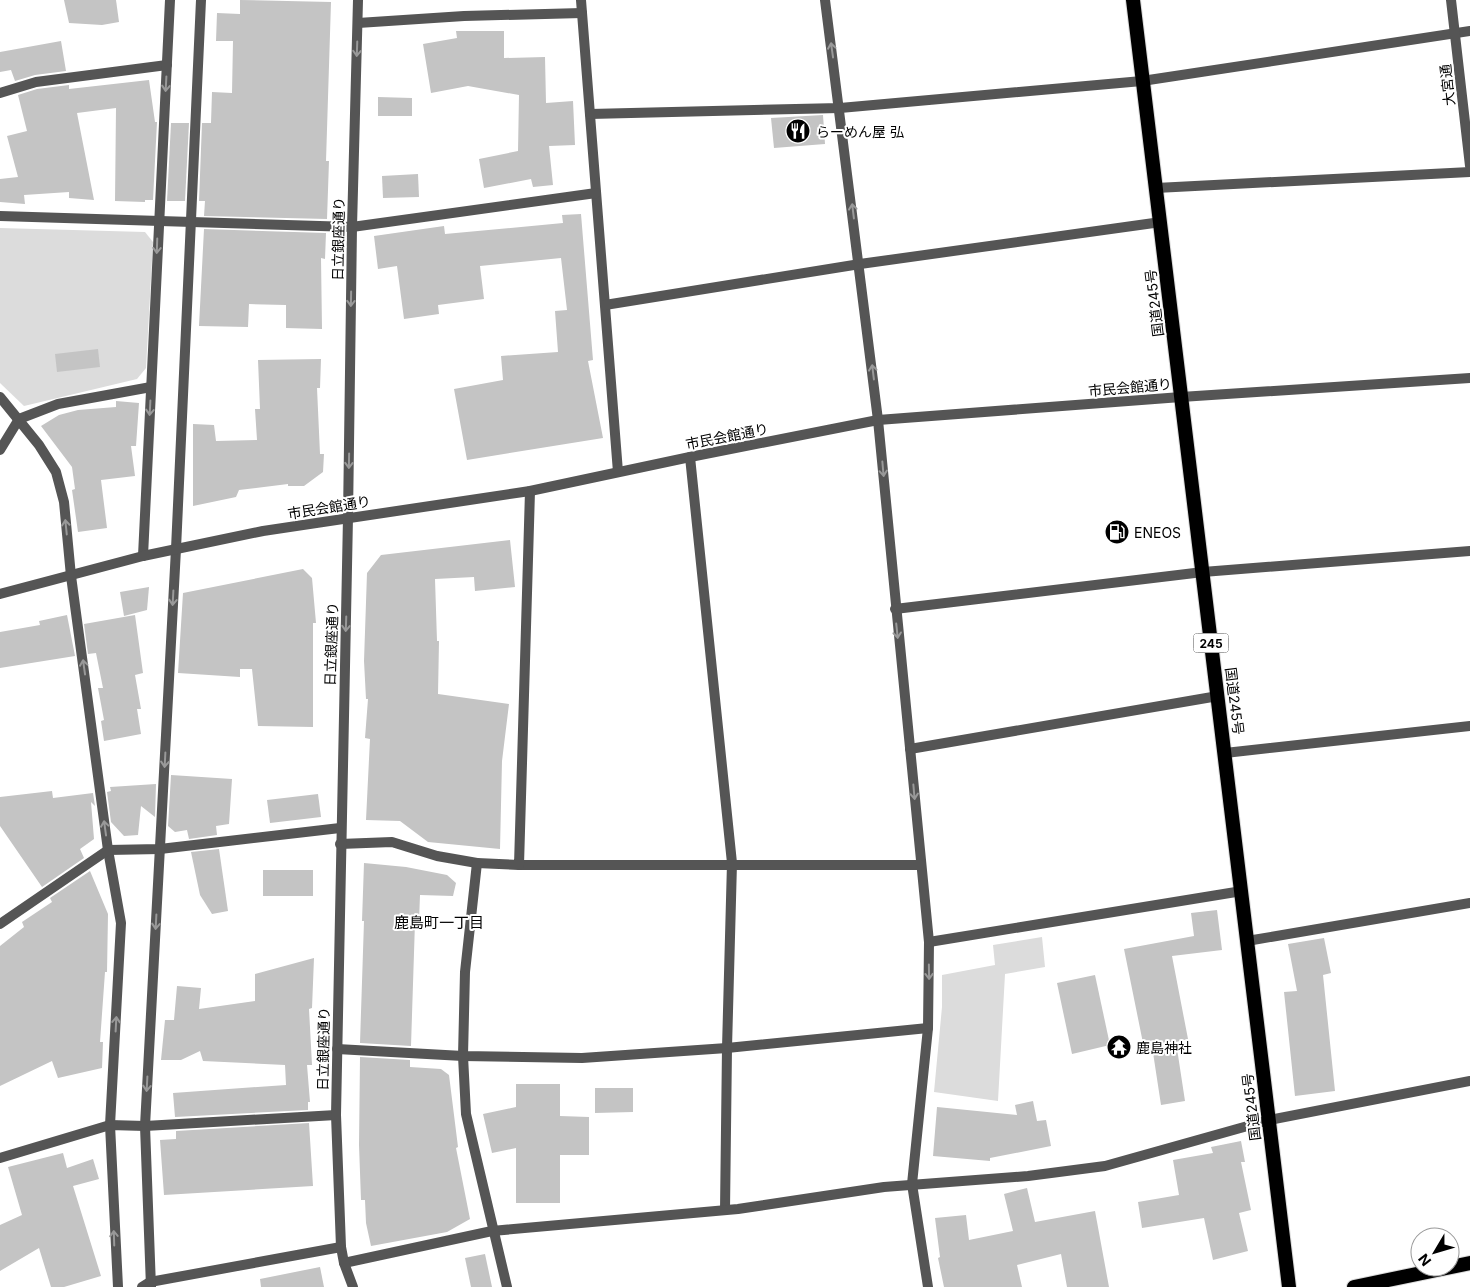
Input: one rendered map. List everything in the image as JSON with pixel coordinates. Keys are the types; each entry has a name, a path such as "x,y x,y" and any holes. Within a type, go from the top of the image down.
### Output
{"highway":[{"name":"国道245号","path":"1133,0 1289,1287"},
{"path":"1354,1287 1470,1263"}],"street":[{"path":"143,556 170,0"},
{"path":"200,0 192,221 176,549 145,1126 148,1285 341,1247"},
{"name":"日立銀座通り","path":"353,1287 341,1247 336,1115 340,828 358,0"},
{"path":"581,0 618,472"},
{"path":"825,0 860,264 878,420 928,942 928,1028 912,1184 928,1287"},
{"name":"大宮通","path":"1452,0 1470,166"},
{"path":"358,23 464,16 582,13"},
{"path":"590,114 840,108 1142,81 1470,31"},
{"path":"0,93 36,82 167,65"},
{"path":"1156,188 1470,172"},
{"path":"0,216 352,227 596,193"},
{"path":"605,304 860,264 1161,222"},
{"name":"市民会館通り","path":"0,594 143,556 263,531 530,491 878,420 1470,378"},
{"path":"0,450 19,418 58,404 151,388"},
{"path":"0,397 40,445 56,472 64,502 108,850 121,922 110,1125 118,1287"},
{"path":"690,457 732,863 725,1210"},
{"path":"519,865 530,491"},
{"path":"895,609 1203,572 1470,551"},
{"path":"910,750 1218,696"},
{"path":"1225,753 1470,726"},
{"path":"0,924 108,850 160,849 340,828"},
{"path":"340,844 392,842 437,856 477,863 519,865 732,863 921,865"},
{"path":"477,863 466,972 463,1056 466,1114 492,1231 507,1287"},
{"path":"928,942 1242,891"},
{"path":"1247,941 1470,903"},
{"path":"337,1049 463,1056 582,1058 727,1048 928,1028"},
{"path":"344,1262 492,1231 725,1210 912,1184 1028,1176 1105,1166 1269,1120 1470,1081"},
{"path":"0,1158 110,1125 145,1126 336,1115"}],"shaded area":[{"path":"0,228 145,232 153,242 146,368 137,379 24,406 0,383"},
{"path":"1042,937 1045,967 1005,974 998,1101 934,1092 942,1007 942,975 995,965 993,945"}],"building":[{"path":"64,0 116,0 119,22 102,25 69,23"},
{"path":"240,0 331,2 326,161 329,161 327,219 204,216 205,201 199,201 202,123 211,123 212,92 232,93 233,41 216,41 217,13 240,14"},
{"path":"456,31 504,31 504,58 545,57 546,103 573,101 575,145 549,146 553,185 533,187 531,179 484,188 479,159 518,151 519,95 468,86 431,93 423,44 457,38"},
{"path":"61,41 66,71 35,75 15,81 11,70 0,72 0,52"},
{"path":"149,80 155,122 157,122 153,200 145,200 145,202 115,201 116,108 77,113 94,200 69,198 69,192 24,195 25,204 0,202 0,179 18,177 7,136 27,131 18,95 37,89 69,85 69,89"},
{"path":"378,97 412,98 412,116 378,116"},
{"name":"らーめん屋 弘","path":"823,115 825,144 774,148 771,118"},
{"path":"171,123 189,123 185,201 167,201"},
{"path":"418,174 419,197 383,198 382,176"},
{"path":"581,214 593,360 588,361 603,438 467,460 454,389 503,380 501,356 558,352 555,311 567,310 561,258 480,266 484,299 438,305 439,314 404,319 397,266 378,269 374,236 444,226 445,234 563,223 562,215"},
{"path":"204,229 326,233 325,259 321,258 322,329 286,328 286,305 249,304 248,327 199,326"},
{"path":"98,349 100,367 57,372 55,354"},
{"path":"321,359 320,388 317,388 320,454 324,454 323,472 304,486 288,486 288,484 239,490 236,497 193,506 193,424 214,425 216,441 257,440 255,409 260,409 258,360"},
{"path":"116,401 139,403 136,446 131,446 135,476 101,480 107,528 78,532 72,490 75,489 72,467 41,426 59,415 78,410 116,407"},
{"path":"510,540 515,587 475,591 474,577 435,579 437,641 439,641 438,694 509,704 502,761 500,849 428,842 400,821 366,820 370,739 365,738 368,699 366,699 364,661 367,573 381,555"},
{"path":"303,569 312,578 316,623 313,623 313,727 258,726 252,669 240,669 240,677 178,673 183,593"},
{"path":"149,587 147,610 124,616 120,592"},
{"path":"67,615 75,656 0,668 0,632 40,625 39,621"},
{"path":"135,615 143,673 135,675 141,709 137,709 141,734 104,741 101,721 104,720 98,688 103,688 96,653 88,654 84,624"},
{"path":"171,775 232,779 229,824 216,826 217,835 189,839 187,830 175,832 168,826"},
{"path":"156,784 155,817 141,806 138,835 124,836 111,822 107,792 111,791 110,787"},
{"path":"52,791 53,798 93,793 95,806 91,802 94,839 80,849 84,858 42,887 0,826 0,797"},
{"path":"318,794 321,817 270,823 267,800"},
{"path":"219,849 228,911 212,914 200,895 191,852"},
{"path":"364,863 406,867 447,875 456,883 453,896 420,895 419,922 415,922 411,1046 360,1043"},
{"path":"263,870 313,870 313,896 263,896"},
{"path":"90,871 108,914 107,972 105,972 100,1042 103,1042 102,1068 58,1078 52,1061 0,1086 0,946 24,927 22,922 52,902 50,898"},
{"path":"1217,910 1222,950 1172,956 1188,1039 1176,1042 1185,1101 1161,1105 1152,1046 1144,1048 1124,949 1194,936 1191,913"},
{"path":"1324,938 1331,973 1323,975 1335,1091 1295,1096 1284,992 1297,991 1288,944"},
{"path":"314,958 312,1008 309,1009 312,1065 307,1065 310,1102 308,1102 308,1110 175,1117 173,1093 286,1085 285,1065 203,1061 200,1051 181,1060 161,1060 165,1020 174,1020 177,986 201,988 199,1009 255,1001 255,974"},
{"path":"1095,975 1110,1045 1072,1054 1057,983"},
{"path":"360,1057 410,1060 410,1067 441,1069 449,1075 458,1147 456,1148 470,1219 447,1232 371,1246 366,1223 365,1200 361,1200 359,1145"},
{"path":"516,1084 560,1084 560,1116 589,1117 589,1155 560,1155 560,1203 516,1203 516,1148 492,1153 483,1114 516,1107"},
{"path":"595,1088 633,1088 633,1112 595,1113"},
{"path":"1033,1101 1037,1121 1046,1120 1051,1146 990,1158 990,1161 933,1156 937,1107 1017,1115 1015,1105"},
{"path":"309,1123 313,1186 164,1195 160,1140 176,1139 176,1131"},
{"path":"1241,1141 1245,1162 1241,1162 1251,1210 1239,1213 1248,1251 1213,1260 1204,1218 1142,1228 1138,1202 1179,1195 1173,1160 1213,1153 1211,1147"},
{"path":"63,1153 67,1168 93,1159 99,1179 73,1186 101,1276 64,1287 51,1287 39,1248 0,1271 0,1225 22,1215 8,1167"},
{"path":"1027,1188 1035,1222 1095,1211 1109,1287 1067,1287 1061,1254 1017,1265 1022,1287 944,1287 938,1258 940,1257 935,1218 966,1215 969,1240 1013,1231 1004,1194"},
{"path":"485,1254 492,1287 471,1287 465,1258"},
{"path":"320,1267 324,1287 261,1287 260,1279"}],"place":[{"name":"らーめん屋 弘","path":"798,131"},
{"name":"ENEOS","path":"1117,532"},
{"name":"鹿島神社","path":"1119,1047"}],"district":[{"name":"鹿島町一丁目","path":"439,922"}]}
